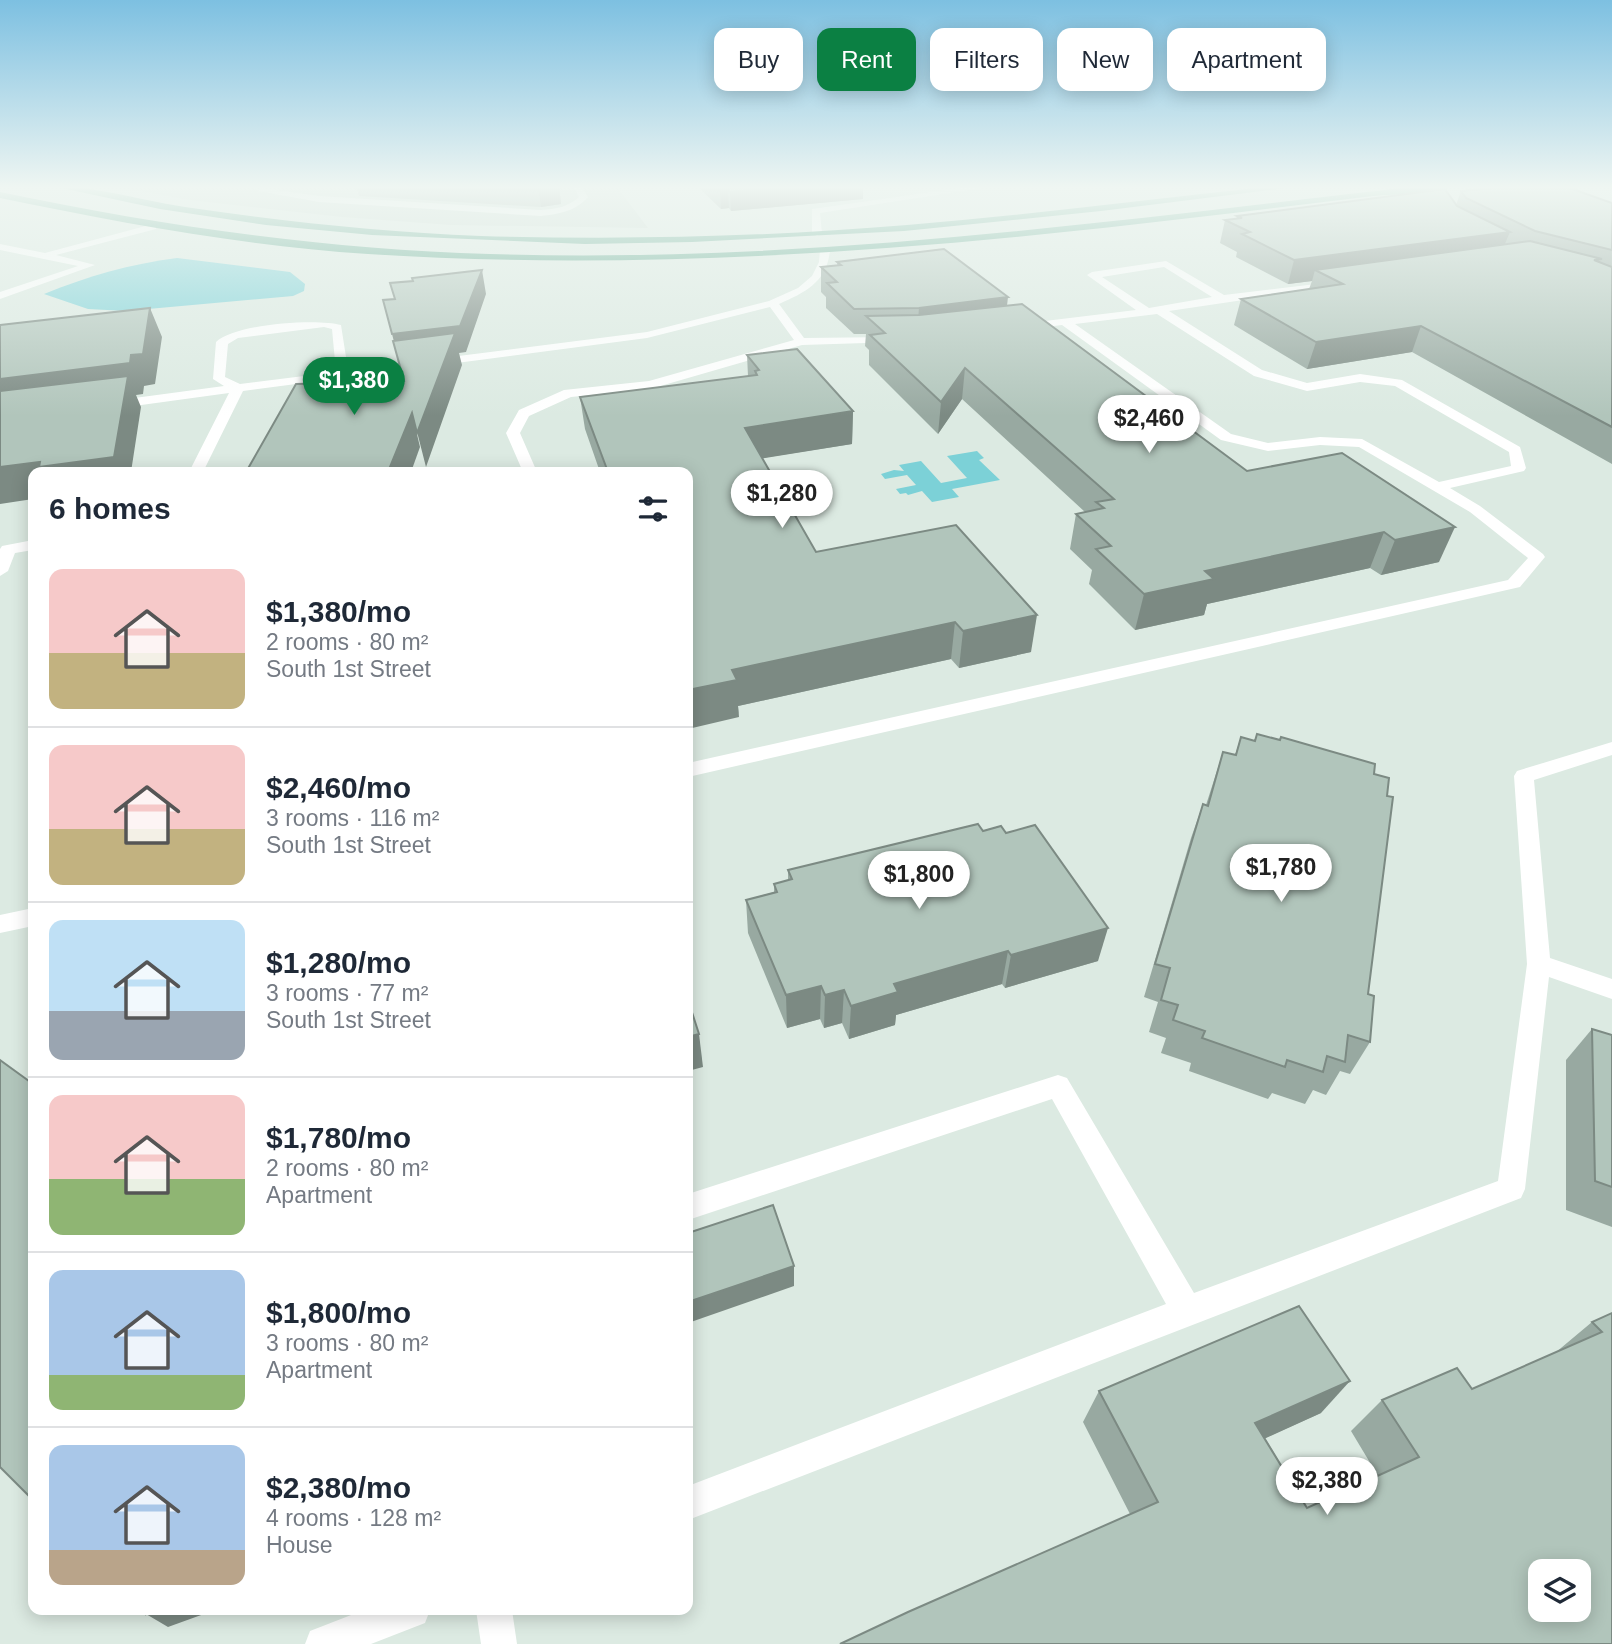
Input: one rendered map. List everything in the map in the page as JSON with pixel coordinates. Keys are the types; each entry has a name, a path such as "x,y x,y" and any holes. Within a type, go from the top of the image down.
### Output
{"lane":[{"path":"0,296 90,265 78,263"},
{"path":"93,407 647,335 773,303 812,285 825,263"},
{"path":"1222,299 1166,264 1092,275 1258,373 1307,387 1360,378 1398,383 1515,450 1520,468 1437,487"},
{"path":"1011,328 1153,311 1344,283"},
{"path":"773,303 802,342"},
{"path":"693,769 1514,584 1537,557 1475,509 1362,443 1320,441 1268,447 1226,437 1065,322"},
{"path":"238,388 219,379 222,342 234,335 324,324 337,327 342,374"},
{"path":"528,467 513,433 524,413 568,393 650,385 802,342 906,340"},
{"path":"198,467 238,388"},
{"path":"0,571 8,549 28,546"},
{"path":"693,1501 1511,1189 1539,964 1524,776 1612,748"},
{"path":"0,925 28,918"},
{"path":"1539,964 1612,989"},
{"path":"693,1205 1058,1086 1187,1311"},
{"path":"323,1644 399,1615"},
{"path":"496,1615 499,1644"}],"water":[{"path":"215,263 290,272 305,284 304,291 293,296 126,311 88,309 44,294 109,272 143,264"},
{"path":"977,451 984,458 979,460 1000,480 952,489 959,497 932,502 922,491 900,494 896,489 916,485 907,475 885,479 881,474 894,470 904,471 899,465 921,461 941,483 967,478 947,456"}],"building":[{"path":"838,263 962,263 1008,297 919,308 854,309 827,283 837,282 821,267 841,265"},
{"path":"1369,263 1601,263 1612,267 1612,427 1421,326 1316,342 1241,299 1343,284 1315,270"},
{"path":"482,270 460,326 392,334 383,300 395,299 390,283"},
{"path":"1022,304 1247,471 1342,453 1455,527 1395,540 1384,532 1205,571 1214,579 1144,594 1096,549 1111,546 1076,514 1104,508 1096,502 1114,499 965,368 941,402 870,335 885,333 866,316 919,315"},
{"path":"150,308 143,354 131,355 130,363 0,379 0,325"},
{"path":"455,333 417,433 412,413 390,467 249,467 296,384 404,381 393,341"},
{"path":"797,349 853,411 745,428 816,552 956,525 1037,615 963,631 955,622 732,670 737,680 693,689 693,467 606,467 580,397 757,375 755,371 759,370 747,355"},
{"path":"128,376 114,457 39,467 40,462 0,467 0,391"},
{"path":"1257,734 1280,740 1281,737 1375,764 1374,774 1389,778 1387,796 1393,797 1368,994 1374,996 1370,1042 1348,1035 1345,1062 1327,1056 1323,1072 1287,1060 1285,1067 1202,1038 1205,1031 1173,1020 1178,1005 1161,1000 1170,968 1155,964 1203,804 1208,806 1223,752 1236,755 1241,737 1255,741"},
{"path":"978,824 983,831 1001,826 1006,833 1035,825 1108,928 1011,955 1008,951 894,984 898,992 851,1006 844,990 825,995 821,986 786,995 746,900 777,892 774,884 792,879 788,870"},
{"path":"693,1015 699,1034 693,1036"},
{"path":"1592,1029 1612,1035 1612,1187 1595,1181"},
{"path":"0,1060 28,1080 28,1495 0,1467"},
{"path":"773,1205 794,1266 693,1300 693,1231"},
{"path":"1299,1306 1350,1381 1255,1423 1307,1508 1419,1457 1382,1400 1457,1368 1472,1389 1602,1332 1592,1322 1612,1313 1612,1644 840,1644 1158,1502 1099,1391"}]}
